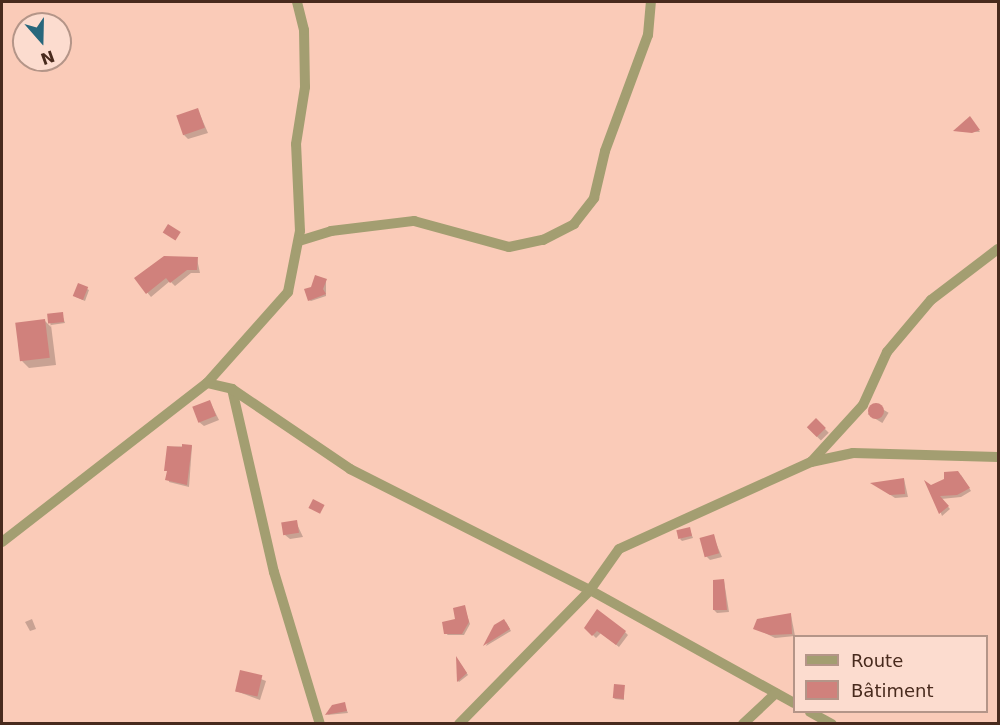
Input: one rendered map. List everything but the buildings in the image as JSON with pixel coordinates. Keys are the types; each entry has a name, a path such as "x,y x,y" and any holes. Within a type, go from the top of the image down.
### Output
{"street":[{"path":"2,542 207,383 288,292 298,241 296,144 305,87 304,30 297,2"},
{"path":"298,241 331,231 414,221 509,247 543,240 574,224 594,198 605,151 648,35 651,2"},
{"path":"811,462 863,405 886,352 931,300 999,249"},
{"path":"207,383 232,389 350,469 590,590 793,702"},
{"path":"232,389 274,572 320,723"},
{"path":"459,723 590,590 619,549 811,462 853,453 999,457"},
{"path":"743,723 776,693"},
{"path":"814,713 832,723"}]}
